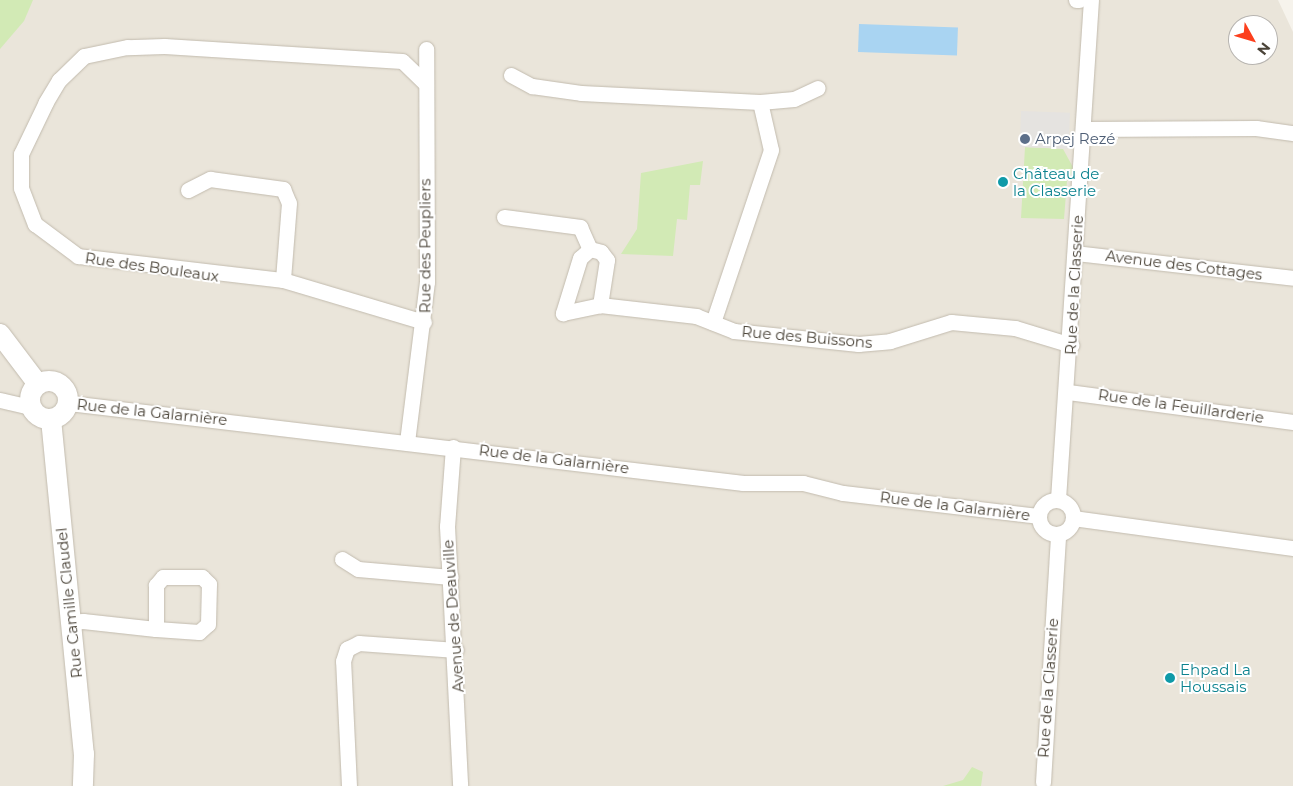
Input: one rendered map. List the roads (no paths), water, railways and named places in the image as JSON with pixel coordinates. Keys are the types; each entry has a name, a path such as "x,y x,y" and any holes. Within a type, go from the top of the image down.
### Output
{"street":[{"name":"Rue de la Classerie","path":"1058,499 1068,392 1091,0"},
{"name":"Rue des Bouleaux","path":"424,82 402,61 164,46 127,47 84,56 59,80 21,154 21,188 35,224 59,246 78,256 108,262 282,280 424,322"},
{"name":"Rue des Peupliers","path":"407,442 424,322 424,82 426,49"},
{"path":"511,75 532,86 610,96 760,102 794,99 818,88"},
{"path":"713,322 771,150 760,102"},
{"path":"1084,129 1256,128 1293,133"},
{"path":"188,190 210,179 269,183 283,189 289,202 282,280"},
{"path":"504,217 580,227 590,249 601,252 607,260 600,305"},
{"name":"Rue des Buissons","path":"590,249 580,258 563,313 600,305 713,322 734,331 869,344 951,322 1015,328 1071,345"},
{"name":"Avenue des Cottages","path":"1075,253 1293,278"},
{"path":"0,334 38,384"},
{"path":"0,400 31,407 40,417 50,419 63,414 69,403 59,383 38,384"},
{"path":"31,407 31,395 38,384"},
{"name":"Rue de la Feuillarderie","path":"1068,392 1293,422"},
{"name":"Rue de la Galarnière","path":"69,403 453,447 743,483 803,483 843,494 1038,516"},
{"name":"Rue Camille Claudel","path":"50,419 72,622 83,786"},
{"name":"Avenue de Deauville","path":"453,447 446,526 456,650 460,786"},
{"path":"1058,499 1069,505 1073,518 1067,530 1058,534 1043,528 1038,516 1044,504 1058,499"},
{"path":"1073,518 1293,548"},
{"name":"Rue de la Classerie","path":"1044,785 1058,534"},
{"path":"342,558 358,569 451,577"},
{"path":"72,622 156,629 199,632 208,624 209,584 202,577 163,577 156,585 156,629"},
{"path":"349,786 343,662 347,649 359,643 456,650"}],"water":[{"path":"859,24 958,27 957,55 858,52"}],"place":[{"name":"Arpej Rezé","path":"1025,139"},
{"name":"Château de la Classerie","path":"1003,182"},
{"name":"Ehpad La Houssais","path":"1170,678"}]}
